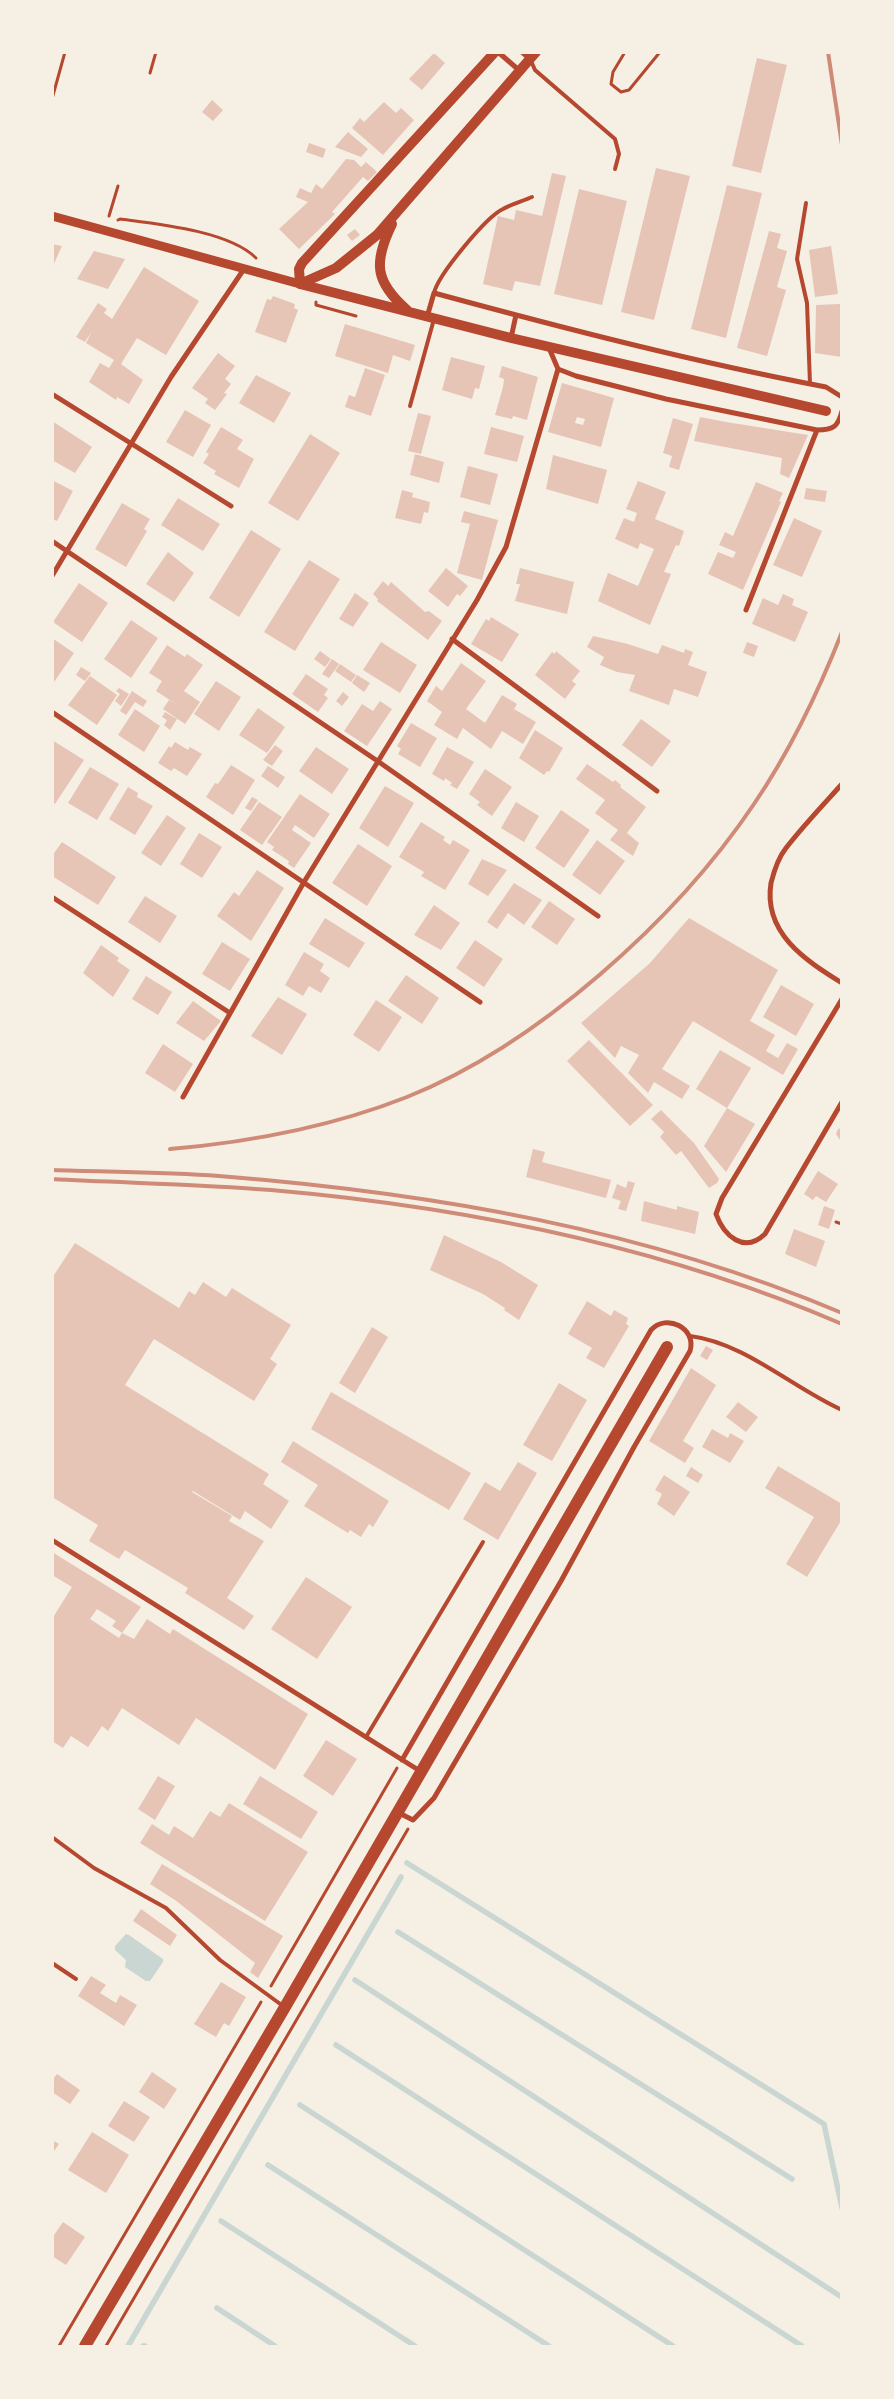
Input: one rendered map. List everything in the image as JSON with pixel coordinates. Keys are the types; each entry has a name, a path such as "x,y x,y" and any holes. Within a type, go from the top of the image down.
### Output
{"main road":[{"path":"300,284 299,269 302,263 497,52"},
{"path":"300,284 345,263 396,214 520,71 529,55"},
{"path":"396,214 382,250 380,268 384,284 396,300 410,312"},
{"path":"300,284 548,347 826,411"},
{"path":"85,2346 285,2007 667,1347"}],"street":[{"path":"497,52 520,71"},
{"path":"52,216 300,284"},
{"path":"52,576 171,377 244,269"},
{"path":"431,318 434,292 516,315 670,353 826,387 842,398"},
{"path":"511,338 516,315"},
{"path":"183,1097 304,882 477,600 506,546 558,370 548,347"},
{"path":"558,370 666,398 817,430 832,430 836,427 842,411"},
{"path":"52,394 231,506"},
{"path":"746,610 817,430"},
{"path":"52,541 68,550 379,762 598,916"},
{"path":"452,639 657,792"},
{"path":"52,712 480,1002"},
{"path":"842,784 785,849 773,873 770,892 773,916 787,943 804,958 842,982"},
{"path":"52,896 230,1013"},
{"path":"842,999 722,1198 716,1214 725,1232 735,1239 752,1243 765,1234 842,1102"},
{"path":"397,1812 413,1820 434,1798 561,1581 634,1447 690,1351 692,1345 690,1336 680,1326 667,1321 660,1322 651,1330 402,1760"},
{"path":"52,1540 421,1772"}],"lane":[{"path":"529,55 535,70 615,139 619,154 615,169"},
{"path":"434,292 443,276 488,219 503,209 532,197"},
{"path":"806,203 797,259 806,303 810,384"},
{"path":"410,406 431,318"},
{"path":"690,1336 710,1338 842,1410"},
{"path":"366,1737 483,1542"},
{"path":"52,1837 94,1868 166,1908 220,1960 285,2007"},
{"path":"52,1964 76,1979"}],"path":[{"path":"52,99 65,52"},
{"path":"150,73 156,52"},
{"path":"625,52 613,72 611,84 621,92 630,90 660,52"},
{"path":"108,216 118,186"},
{"path":"108,232 120,219 173,226 209,235 247,250 256,257 268,276"},
{"path":"836,1222 842,1224"},
{"path":"59,2346 402,1760"},
{"path":"106,2346 413,1820"}],"shaded area":[{"path":"126,1934 163,1959 163,1962 150,1981 146,1981 125,1967 126,1960 115,1950 115,1946"}],"building":[{"path":"434,53 445,63 422,90 409,79"},
{"path":"757,58 787,65 761,173 732,166"},
{"path":"212,100 223,110 213,121 202,112"},
{"path":"384,102 396,113 401,108 414,120 383,155 352,128 360,118 364,122"},
{"path":"348,132 368,149 361,157 335,147"},
{"path":"309,143 326,149 323,158 306,152"},
{"path":"346,159 354,160 361,167 366,162 377,172 368,181 363,177 332,212 335,214 299,249 279,229 308,202 296,197 300,188 311,193 316,184 322,189"},
{"path":"656,168 690,176 654,320 621,312"},
{"path":"552,173 566,176 540,286 515,281 512,291 483,284 498,216 514,220 516,210 542,216"},
{"path":"727,185 762,193 726,338 691,329"},
{"path":"579,189 627,201 602,305 554,294"},
{"path":"355,229 360,235 352,241 347,235"},
{"path":"769,231 781,234 777,248 787,251 777,287 786,290 767,356 737,348"},
{"path":"52,244 62,246 52,268"},
{"path":"831,246 838,294 815,297 809,250"},
{"path":"94,251 125,259 108,289 77,279"},
{"path":"144,267 199,301 166,355 137,338 121,364 143,380 129,404 117,397 116,400 89,382 100,363 109,368 114,360 86,343 92,331 85,342 76,337 98,303 107,309 104,313 112,319"},
{"path":"273,296 295,304 294,308 298,310 286,343 255,332 267,299 271,300"},
{"path":"840,304 842,357 815,353 816,305"},
{"path":"345,324 415,345 410,361 393,355 388,373 335,356"},
{"path":"218,353 235,366 225,379 231,384 224,393 227,394 215,410 205,403 208,399 192,388"},
{"path":"451,357 485,366 479,389 475,388 472,399 442,390"},
{"path":"502,366 538,377 527,420 513,416 512,419 495,415 503,387 504,379 499,377"},
{"path":"365,368 385,375 371,416 345,407 349,395 355,397"},
{"path":"256,375 291,393 274,423 239,403"},
{"path":"562,383 614,398 601,447 548,432","holes":["577,417 585,419 583,425 575,423"]},
{"path":"185,410 211,425 193,457 166,442"},
{"path":"418,413 431,416 421,454 408,451"},
{"path":"700,417 808,435 789,478 780,474 782,458 694,441"},
{"path":"673,418 693,424 679,470 669,467 672,456 663,453"},
{"path":"52,421 92,447 75,473 52,460"},
{"path":"221,427 243,440 237,449 254,459 239,488 214,474 216,471 203,463 209,454 206,452"},
{"path":"491,427 524,436 517,462 484,454"},
{"path":"310,434 340,453 298,521 268,503"},
{"path":"415,454 444,462 439,483 410,475"},
{"path":"553,455 607,470 598,504 546,489"},
{"path":"468,466 498,474 490,505 460,497"},
{"path":"52,480 73,491 57,521 52,519"},
{"path":"638,481 666,492 655,519 684,531 679,546 676,545 664,572 671,574 650,625 598,601 608,573 638,586 654,549 640,543 638,549 615,539 624,518 634,522 637,513 626,509"},
{"path":"756,482 783,493 779,501 781,502 743,590 708,574 718,552 733,558 736,552 719,545 725,532 733,536"},
{"path":"806,488 827,491 825,502 804,499"},
{"path":"402,490 413,493 412,497 430,502 428,513 424,512 421,524 395,518"},
{"path":"178,498 220,524 203,551 161,525"},
{"path":"122,503 150,519 144,529 147,531 126,567 95,549"},
{"path":"464,511 498,520 482,580 457,573 470,524 461,522"},
{"path":"794,518 822,531 802,577 773,565"},
{"path":"251,530 281,549 239,617 209,598"},
{"path":"168,552 194,573 174,602 146,584"},
{"path":"309,560 340,579 295,651 264,632"},
{"path":"446,568 468,586 460,596 457,594 448,607 428,591"},
{"path":"520,568 574,582 567,614 515,601 520,584 516,584"},
{"path":"383,581 388,586 391,582 425,612 429,611 442,621 428,640 377,601 378,599 373,594"},
{"path":"79,583 108,603 82,642 53,622"},
{"path":"355,593 369,603 353,627 339,619"},
{"path":"783,594 794,599 792,605 808,612 795,642 752,624 763,598 778,605"},
{"path":"491,617 519,634 502,662 471,644 486,619 489,621"},
{"path":"131,620 158,638 131,678 104,659"},
{"path":"593,636 628,644 658,654 662,645 684,653 685,649 693,652 688,665 707,672 698,697 674,689 669,705 629,691 635,675 617,672 600,665 604,657 587,647"},
{"path":"52,638 74,653 52,685"},
{"path":"381,642 417,665 400,693 363,670"},
{"path":"747,642 758,646 754,657 743,653"},
{"path":"167,645 185,657 187,654 203,665 184,691 200,702 185,724 163,709 169,700 176,704 156,691 162,681 149,673"},
{"path":"320,651 331,659 325,667 314,659"},
{"path":"556,651 580,671 572,681 576,684 565,699 535,675 552,652 555,654"},
{"path":"332,659 339,664 329,678 322,674"},
{"path":"461,663 486,681 466,709 485,723 502,695 517,704 514,709 536,722 523,744 502,731 491,749 463,728 457,739 434,725 442,712 427,701 436,686 442,691"},
{"path":"340,664 356,675 351,682 335,671"},
{"path":"81,667 91,673 85,681 76,675"},
{"path":"306,674 328,689 324,695 328,698 318,712 292,694"},
{"path":"357,675 370,683 364,692 352,683"},
{"path":"90,676 117,695 97,725 68,705"},
{"path":"216,681 241,697 219,731 194,714"},
{"path":"119,688 129,694 121,706 115,701 120,694 116,691"},
{"path":"132,691 147,701 143,707 135,702 126,715 120,711"},
{"path":"343,692 349,697 342,706 336,701"},
{"path":"380,701 392,709 367,746 344,731 362,704 373,711"},
{"path":"258,708 285,727 267,753 239,735"},
{"path":"135,709 160,726 144,752 118,735"},
{"path":"165,712 177,719 170,730 164,725 167,720 162,717"},
{"path":"641,719 671,741 652,767 622,745"},
{"path":"411,723 437,738 420,767 398,754 401,749 397,746"},
{"path":"535,730 563,748 549,772 547,771 544,775 519,758"},
{"path":"52,740 84,760 55,804 52,802"},
{"path":"175,742 188,750 190,747 202,754 187,776 174,768 171,771 158,763 169,746 171,748"},
{"path":"275,745 283,751 272,766 263,760"},
{"path":"316,747 349,769 332,794 299,771"},
{"path":"447,747 474,762 457,789 450,785 452,783 445,778 444,781 432,774"},
{"path":"587,764 613,782 615,780 621,785 620,787 646,807 627,833 639,843 633,856 610,840 618,830 595,813 605,800 576,779"},
{"path":"231,765 255,780 233,815 206,797 215,783 218,784"},
{"path":"268,766 285,777 278,788 261,776"},
{"path":"90,767 119,784 97,820 68,803"},
{"path":"485,769 512,787 492,816 477,805 480,802 469,794"},
{"path":"385,786 414,803 388,847 359,828"},
{"path":"128,787 138,793 137,797 153,806 135,835 109,819"},
{"path":"300,794 330,814 314,838 295,825 292,830 311,843 294,868 288,864 289,861 272,850 274,847 267,842"},
{"path":"252,797 258,800 251,811 245,808"},
{"path":"259,802 282,817 262,845 240,830"},
{"path":"516,802 539,816 524,842 501,828"},
{"path":"561,810 590,830 564,868 535,848"},
{"path":"167,815 186,828 161,866 141,853"},
{"path":"421,822 445,837 443,840 450,845 453,840 470,850 445,890 421,876 424,872 399,857"},
{"path":"199,833 222,847 202,878 180,864"},
{"path":"597,840 625,861 600,895 572,875"},
{"path":"62,842 116,877 98,905 52,876 52,856"},
{"path":"358,844 392,866 367,906 332,883"},
{"path":"482,859 507,870 488,896 468,884"},
{"path":"257,870 284,888 251,941 217,916 234,892 239,896"},
{"path":"514,883 542,900 524,925 508,913 497,929 487,922"},
{"path":"145,896 177,916 160,943 128,922"},
{"path":"549,901 575,919 557,945 531,927"},
{"path":"434,905 460,923 441,950 414,935"},
{"path":"325,918 365,943 349,968 309,944"},
{"path":"689,918 778,970 750,1021 775,1035 766,1051 778,1058 787,1043 798,1049 783,1075 693,1021 662,1069 690,1086 682,1099 654,1082 648,1093 628,1073 639,1055 621,1046 615,1058 581,1023 650,963"},
{"path":"475,940 503,959 484,987 456,968"},
{"path":"222,942 250,959 230,991 202,974"},
{"path":"101,945 119,958 117,961 130,970 113,997 83,973"},
{"path":"304,952 324,964 320,971 330,978 321,993 309,986 303,996 285,985"},
{"path":"406,975 439,998 422,1024 388,1001"},
{"path":"146,976 172,992 158,1015 132,999"},
{"path":"781,985 814,1004 796,1036 763,1017"},
{"path":"278,997 307,1014 282,1055 251,1036"},
{"path":"376,1000 402,1017 379,1052 353,1035"},
{"path":"193,1001 221,1021 204,1041 176,1023"},
{"path":"589,1040 653,1105 630,1126 567,1061"},
{"path":"163,1044 193,1064 175,1092 145,1073"},
{"path":"720,1050 751,1068 727,1108 696,1089"},
{"path":"727,1108 755,1124 726,1172 704,1146"},
{"path":"661,1110 694,1143 719,1179 717,1183 709,1188 681,1151 676,1155 660,1137 664,1132 651,1119"},
{"path":"842,1128 842,1143 836,1134 838,1129"},
{"path":"533,1149 545,1152 542,1162 611,1180 606,1198 526,1177"},
{"path":"818,1171 838,1184 826,1202 816,1196 813,1200 804,1194"},
{"path":"628,1181 635,1183 626,1211 618,1209 621,1201 612,1198 617,1184 626,1188"},
{"path":"644,1201 677,1210 677,1206 699,1212 695,1234 641,1221"},
{"path":"824,1206 835,1210 829,1229 818,1225"},
{"path":"794,1229 825,1241 816,1267 785,1254"},
{"path":"444,1235 501,1262 538,1285 519,1320 504,1310 505,1308 483,1294 430,1270"},
{"path":"75,1243 179,1308 189,1291 195,1295 203,1282 226,1297 232,1288 291,1325 270,1359 277,1364 254,1401 154,1339 125,1385 269,1474 263,1484 289,1501 271,1529 245,1511 240,1520 192,1492 232,1516 229,1521 264,1541 227,1598 254,1616 244,1630 185,1593 188,1588 125,1550 119,1559 89,1541 98,1525 52,1497 52,1278"},
{"path":"587,1301 611,1316 614,1310 628,1318 626,1324 629,1326 604,1368 586,1358 592,1348 568,1334"},
{"path":"372,1327 388,1337 355,1393 339,1383"},
{"path":"706,1346 713,1350 707,1360 700,1356"},
{"path":"691,1368 716,1385 683,1441 694,1448 685,1463 649,1441"},
{"path":"559,1383 587,1400 552,1461 523,1445"},
{"path":"331,1392 471,1473 449,1510 311,1429"},
{"path":"738,1402 758,1417 746,1432 726,1417"},
{"path":"712,1429 728,1438 730,1433 744,1441 730,1463 702,1447"},
{"path":"293,1441 389,1501 373,1527 369,1524 361,1537 350,1530 348,1533 304,1506 318,1485 281,1462"},
{"path":"518,1462 537,1473 498,1540 463,1519 485,1482 500,1491"},
{"path":"778,1466 842,1504 842,1519 807,1577 786,1564 814,1517 765,1488"},
{"path":"691,1467 703,1475 698,1483 686,1476"},
{"path":"664,1475 690,1492 674,1516 657,1504 662,1494 655,1490"},
{"path":"52,1552 141,1607 122,1633 134,1639 147,1619 170,1634 173,1629 308,1714 275,1770 196,1718 179,1745 122,1708 108,1731 102,1726 88,1747 71,1736 63,1748 52,1741 52,1619 72,1587 52,1575","holes":["97,1609 116,1621 112,1626 122,1633 119,1638 90,1619"]},
{"path":"306,1577 352,1607 317,1659 271,1629"},
{"path":"326,1740 357,1759 333,1796 303,1776"},
{"path":"158,1776 175,1786 155,1820 138,1809"},
{"path":"260,1776 318,1812 301,1839 243,1804"},
{"path":"229,1803 308,1852 265,1921 140,1843 152,1824 169,1835 174,1826 193,1838 210,1811 220,1817"},
{"path":"162,1864 283,1936 258,1978 250,1972 255,1963 175,1900 150,1884"},
{"path":"141,1909 177,1935 170,1946 133,1921"},
{"path":"91,1976 106,1985 100,1993 116,2003 120,1995 137,2005 124,2026 78,1996"},
{"path":"221,1982 246,1997 229,2026 224,2023 216,2037 194,2024"},
{"path":"152,2072 177,2089 164,2109 139,2092"},
{"path":"57,2074 80,2090 70,2104 52,2092 52,2080"},
{"path":"124,2101 150,2117 134,2142 108,2126"},
{"path":"92,2132 129,2155 106,2193 68,2170"},
{"path":"52,2140 59,2144 52,2154"},
{"path":"63,2222 85,2237 66,2265 52,2256 52,2238"}],"waterway":[{"path":"407,1863 824,2124 842,2208"},
{"path":"128,2346 401,1877"},
{"path":"398,1932 792,2179"},
{"path":"355,1980 840,2296"},
{"path":"336,2045 802,2346"},
{"path":"300,2105 673,2346"},
{"path":"268,2165 549,2346"},
{"path":"221,2221 415,2346"},
{"path":"217,2308 275,2346"}],"railway":[{"path":"828,52 842,145"},
{"path":"170,1149 231,1142 291,1132 378,1108 407,1097 456,1074 505,1046 553,1012 600,974 644,934 722,848 754,804 780,763 813,699 842,632"},
{"path":"52,1170 219,1176 299,1183 458,1205 536,1219 614,1237 691,1259 767,1284 842,1313"},
{"path":"52,1179 271,1190 344,1197 490,1219 562,1234 704,1273 774,1297 842,1324"}]}
